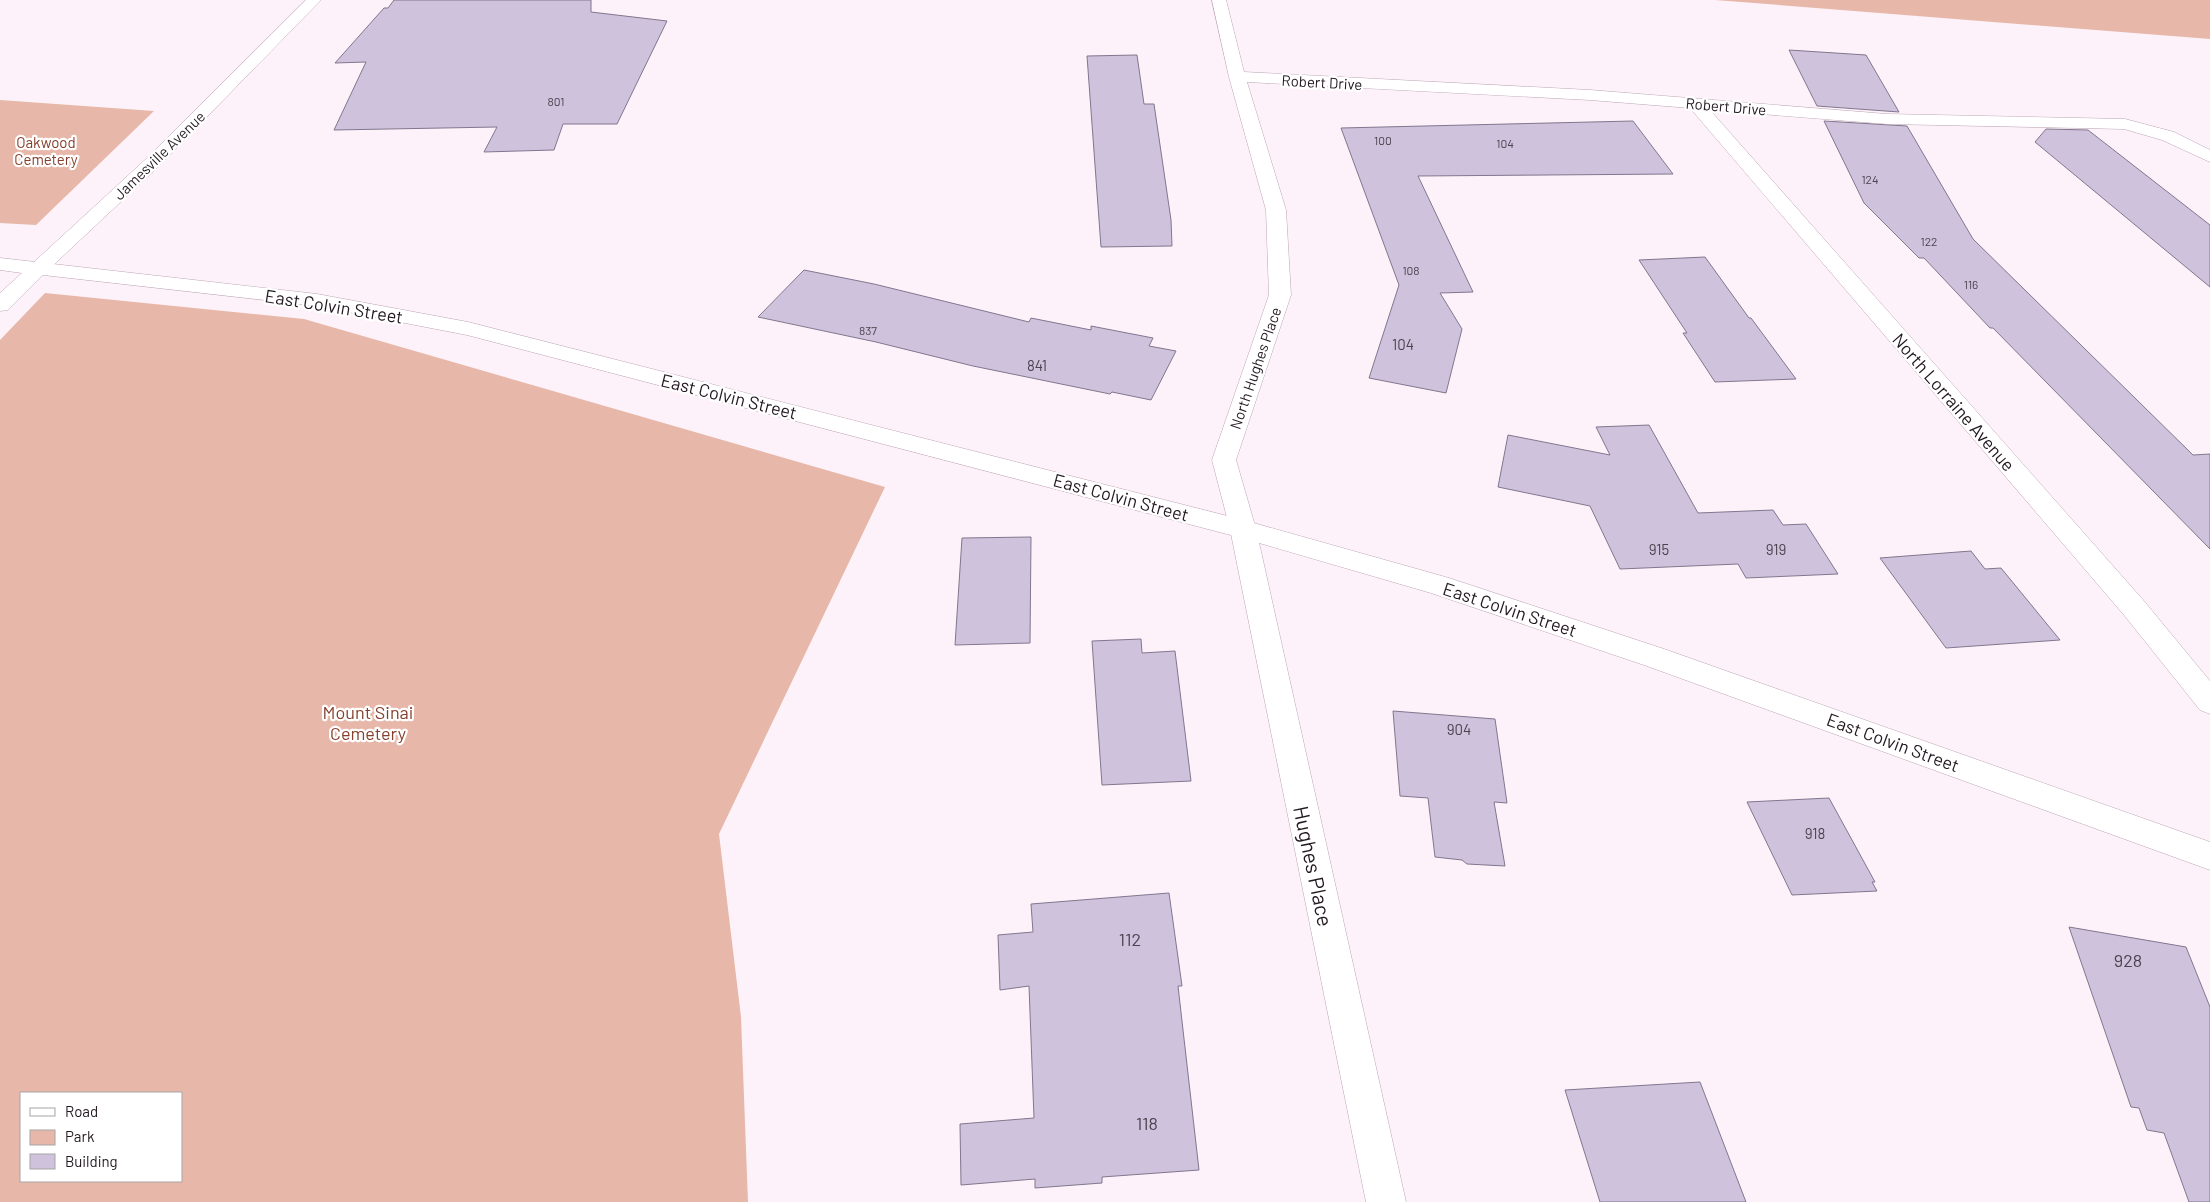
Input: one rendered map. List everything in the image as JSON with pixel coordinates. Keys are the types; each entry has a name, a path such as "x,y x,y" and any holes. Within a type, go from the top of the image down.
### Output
{"street":[{"name":"Jamesville Avenue","path":"0,305 152,164 314,0"},
{"name":"North Hughes Place","path":"1219,0 1237,77 1276,210 1280,295 1224,460 1243,529"},
{"name":"Robert Drive","path":"1237,77 1590,95 1887,119 2125,124 2168,136 2210,157"},
{"name":"North Lorraine Avenue","path":"1695,104 2134,608 2210,702"},
{"name":"East Colvin Street","path":"0,264 40,267 317,300 468,329 1243,529 1438,585 1654,657 2210,856"},
{"name":"Hughes Place","path":"1243,529 1386,1202"}],"green space":[{"path":"1715,0 2210,0 2210,39"},
{"name":"Oakwood Cemetery","path":"0,100 154,111 36,225 0,223"},
{"name":"Mount Sinai Cemetery","path":"45,293 304,319 885,487 719,834 741,1017 748,1202 0,1202 0,340"}],"building":[{"path":"394,0 591,0 591,12 667,21 617,124 563,124 554,150 484,152 497,127 334,130 366,62 335,63 384,8 388,8"},
{"path":"1789,50 1866,55 1899,112 1817,106"},
{"path":"1137,55 1144,104 1154,104 1171,220 1172,246 1101,247 1087,56"},
{"path":"1633,121 1673,174 1418,176 1473,292 1440,293 1462,329 1446,393 1369,378 1399,285 1341,128"},
{"path":"1824,121 1907,126 1973,239 2193,455 2210,454 2210,549 1993,328 1990,328 1924,258 1919,258 1864,203"},
{"path":"2046,129 2088,130 2210,225 2210,287 2035,142"},
{"path":"1705,257 1796,379 1715,382 1683,333 1687,333 1639,260"},
{"path":"804,270 874,284 1029,322 1031,318 1091,330 1091,326 1153,338 1149,346 1176,351 1151,400 1112,392 1110,394 973,366 876,342 758,317"},
{"path":"1649,425 1698,513 1773,510 1783,525 1806,524 1838,574 1746,578 1738,564 1620,569 1590,506 1498,487 1508,435 1610,455 1596,427"},
{"path":"1031,537 1030,643 955,645 962,538"},
{"path":"1971,551 1985,569 2001,568 2060,640 1946,648 1880,558"},
{"path":"1141,639 1142,653 1175,651 1191,781 1102,785 1092,641"},
{"path":"1393,711 1495,719 1507,803 1494,802 1505,866 1467,864 1462,860 1435,857 1428,798 1400,796"},
{"path":"1829,798 1875,882 1872,882 1877,891 1792,895 1747,802"},
{"path":"1169,893 1182,986 1178,986 1199,1170 1102,1177 1102,1183 1035,1188 1035,1179 961,1185 960,1124 1034,1118 1029,986 1000,990 998,935 1033,932 1031,904"},
{"path":"2069,927 2186,947 2210,1007 2210,1202 2189,1202 2164,1133 2147,1130 2139,1108 2131,1107"},
{"path":"1700,1082 1746,1202 1600,1202 1565,1090"}]}
